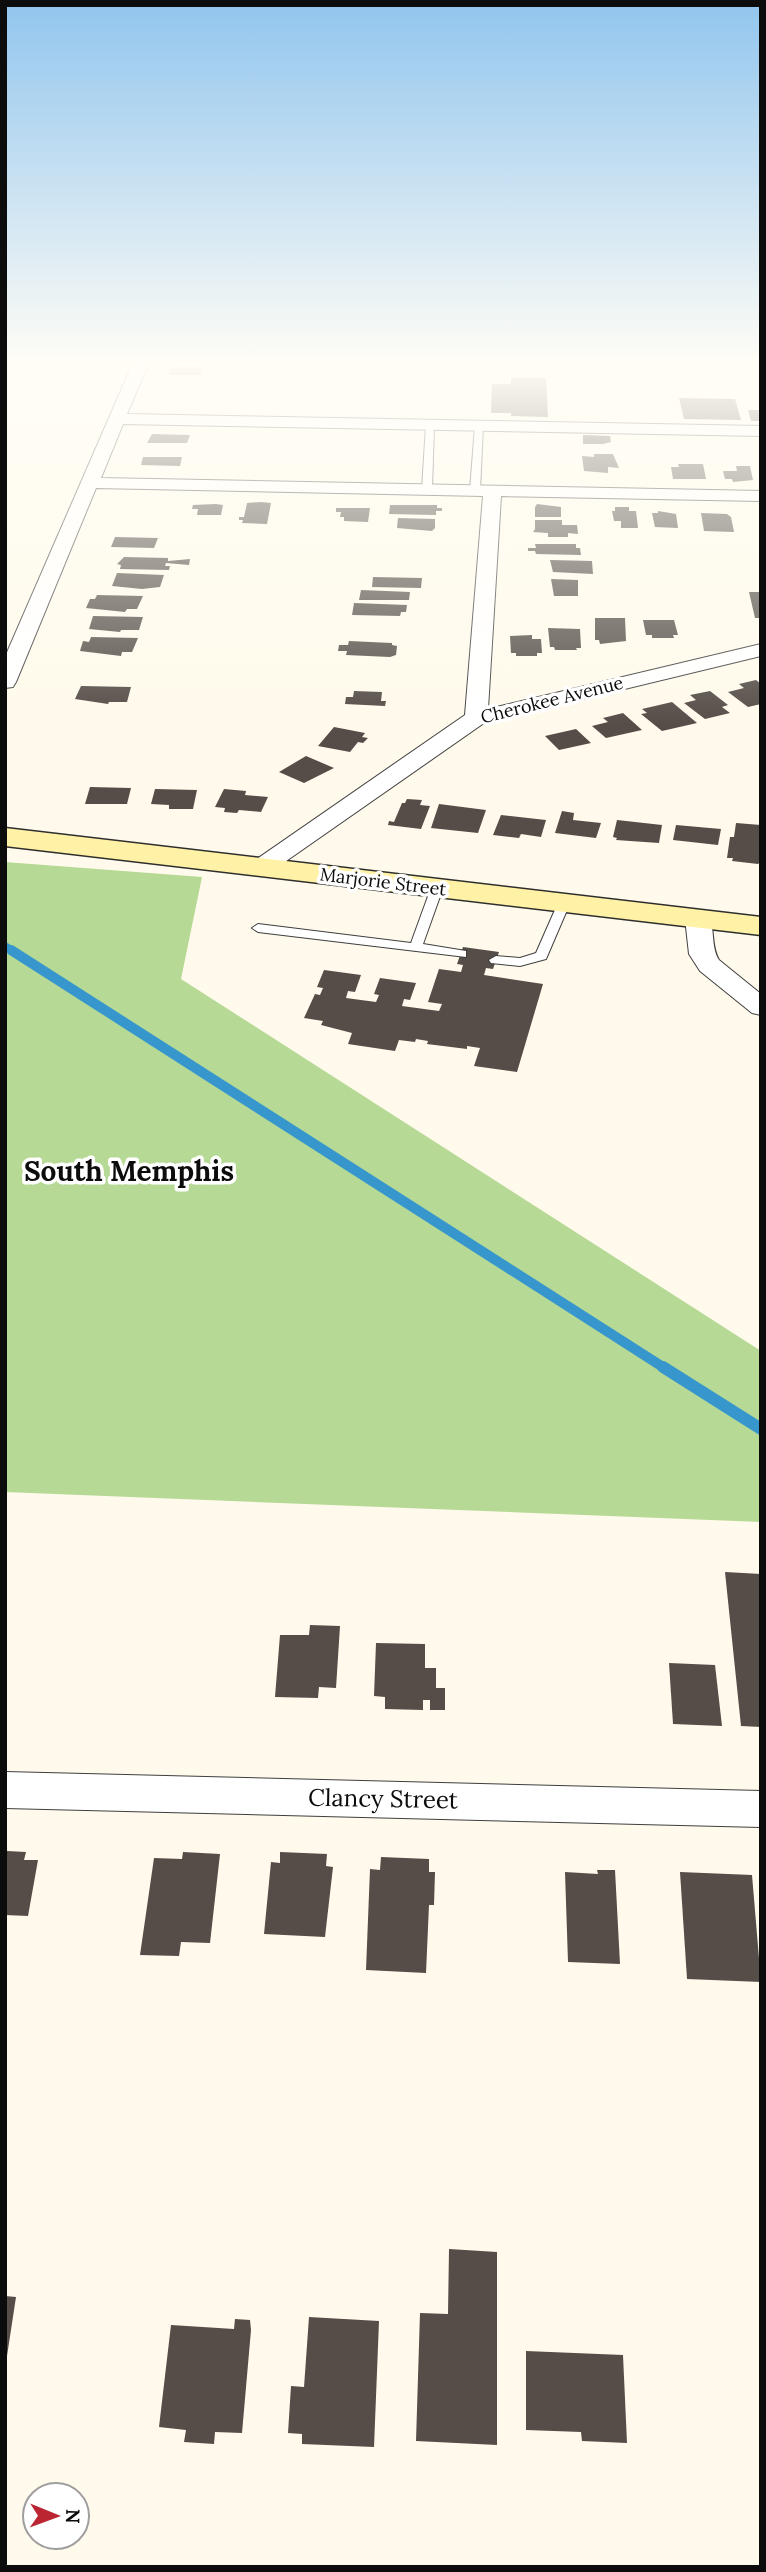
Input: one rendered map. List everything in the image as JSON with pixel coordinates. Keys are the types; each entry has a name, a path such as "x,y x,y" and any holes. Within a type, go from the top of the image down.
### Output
{"street":[{"path":"5,682 10,660 90,485"},
{"path":"204,485 761,496"},
{"path":"476,718 484,491"},
{"name":"Cherokee Avenue","path":"260,868 476,718 761,650"},
{"name":"Marjorie Street","path":"5,837 761,926"},
{"path":"698,919 702,954 709,965 761,1007"},
{"name":"Clancy Street","path":"5,1790 761,1809"}],"lane":[{"path":"484,485 484,491"},
{"path":"416,947 437,888"},
{"path":"496,960 520,962 541,956 564,903"},
{"path":"258,928 461,954"}],"green space":[{"path":"5,862 202,877 181,979 761,1351 761,1522 5,1492"}],"building":[{"path":"247,503 271,503 267,524 242,523 243,520 239,520 239,517 244,517"},
{"path":"537,504 561,507 561,517 535,517"},
{"path":"193,505 223,505 221,515 197,515 198,509 192,509"},
{"path":"390,505 437,505 442,511 436,511 436,515 389,514"},
{"path":"615,507 629,507 629,511 636,511 638,528 621,528 621,521 614,521 612,511 615,511"},
{"path":"336,508 370,508 368,522 344,521 344,517 340,517 341,512 336,512"},
{"path":"658,511 676,514 678,528 655,527 652,513"},
{"path":"701,513 727,514 731,517 734,532 704,531"},
{"path":"398,518 435,519 435,528 432,531 397,528"},
{"path":"535,520 562,520 562,525 577,525 578,534 548,537 548,533 533,532"},
{"path":"115,537 158,538 154,548 111,547"},
{"path":"535,544 576,544 581,555 536,554 535,551 528,551 528,548 536,548"},
{"path":"124,557 168,558 168,561 190,559 189,565 166,563 165,566 170,566 169,570 120,569 121,565 117,564"},
{"path":"550,560 592,561 593,574 553,572"},
{"path":"117,573 164,575 160,587 142,589 112,586"},
{"path":"373,577 422,578 421,588 372,587"},
{"path":"551,579 578,580 578,596 554,596"},
{"path":"361,590 410,592 409,600 359,600"},
{"path":"749,592 761,592 761,618 755,618"},
{"path":"97,595 143,596 137,609 127,609 125,612 86,608 90,599 95,599"},
{"path":"354,603 407,605 406,612 401,612 400,616 352,615"},
{"path":"93,616 143,617 139,630 120,632 89,629"},
{"path":"595,618 625,618 626,641 600,644 599,640 595,640"},
{"path":"643,620 674,620 678,635 673,635 674,638 652,638 652,635 646,635"},
{"path":"548,628 580,629 581,648 555,650 550,647"},
{"path":"532,635 532,639 541,639 542,653 537,653 537,656 516,656 516,653 511,653 510,636"},
{"path":"91,637 138,638 132,652 122,652 121,656 80,651 83,641 89,642"},
{"path":"349,641 392,643 397,646 396,655 346,655 347,651 338,651 339,645 348,645"},
{"path":"756,680 761,684 761,704 748,707 728,692 744,688 739,684"},
{"path":"81,686 131,687 127,702 108,704 75,699"},
{"path":"354,691 382,692 381,701 386,701 385,706 345,704 346,697 353,697"},
{"path":"710,691 728,705 722,707 730,713 705,719 684,703 696,700 690,695"},
{"path":"672,702 697,723 662,731 641,714 647,713 642,709"},
{"path":"623,713 642,730 606,738 592,726 608,722 603,718"},
{"path":"334,727 365,733 362,737 368,738 363,743 358,742 350,752 318,746"},
{"path":"576,729 591,743 559,750 545,736"},
{"path":"306,756 334,768 304,783 279,772"},
{"path":"90,787 131,788 127,804 85,804"},
{"path":"155,789 197,790 193,809 169,809 169,805 151,804"},
{"path":"224,789 246,791 245,795 268,797 261,812 224,812 225,808 215,807"},
{"path":"407,799 422,800 420,805 430,806 421,829 388,825 389,821 394,822 402,803"},
{"path":"439,804 486,810 478,833 431,828"},
{"path":"562,811 574,813 573,820 601,823 596,838 555,833"},
{"path":"501,815 546,820 541,837 521,834 519,838 493,835"},
{"path":"617,820 662,825 659,843 616,840 617,838 613,837"},
{"path":"736,823 761,825 761,861 758,864 727,858 730,837 734,837"},
{"path":"676,825 721,829 718,845 673,840"},
{"path":"463,947 499,952 493,969 486,968 484,975 543,984 517,1072 474,1066 480,1048 427,1044 428,1041 416,1039 415,1042 399,1040 395,1051 348,1044 352,1033 321,1025 323,1021 304,1018 315,994 320,995 323,988 317,987 324,970 361,975 355,992 348,991 346,998 376,1002 379,995 374,994 380,978 416,983 410,1000 404,999 402,1006 439,1011 442,1004 428,1002 439,969 461,972 463,965 457,964"},
{"path":"725,1572 761,1574 761,1727 741,1726"},
{"path":"310,1625 340,1626 336,1688 319,1687 318,1698 275,1697 280,1635 309,1635"},
{"path":"376,1643 425,1644 425,1668 436,1668 436,1688 445,1688 445,1710 430,1710 430,1700 423,1700 423,1710 385,1709 385,1697 374,1696"},
{"path":"669,1663 715,1665 722,1726 673,1724"},
{"path":"7,1851 26,1852 24,1860 38,1860 28,1916 5,1915"},
{"path":"183,1852 220,1854 210,1943 181,1942 179,1956 140,1955 154,1858 182,1859"},
{"path":"280,1852 327,1854 326,1866 333,1867 325,1937 264,1934 271,1862 280,1863"},
{"path":"381,1857 429,1859 429,1872 435,1872 434,1905 429,1905 426,1973 366,1970 370,1869 380,1870"},
{"path":"597,1870 615,1870 620,1964 568,1962 565,1872 598,1874"},
{"path":"680,1872 752,1875 761,1982 687,1979"},
{"path":"449,2249 497,2252 497,2445 416,2441 420,2313 448,2314"},
{"path":"5,2296 16,2297 7,2356 5,2356"},
{"path":"309,2317 379,2321 374,2447 302,2444 302,2434 288,2433 291,2386 304,2387"},
{"path":"235,2319 250,2320 251,2330 242,2433 215,2432 214,2444 184,2442 186,2430 159,2427 171,2325 234,2329"},
{"path":"526,2351 623,2355 627,2443 582,2441 581,2432 526,2430"}],"waterway":[{"path":"5,946 11,950"},
{"path":"11,950 666,1369"},
{"path":"663,1367 761,1429"}],"district":[{"name":"South Memphis","path":"129,1171"}]}
